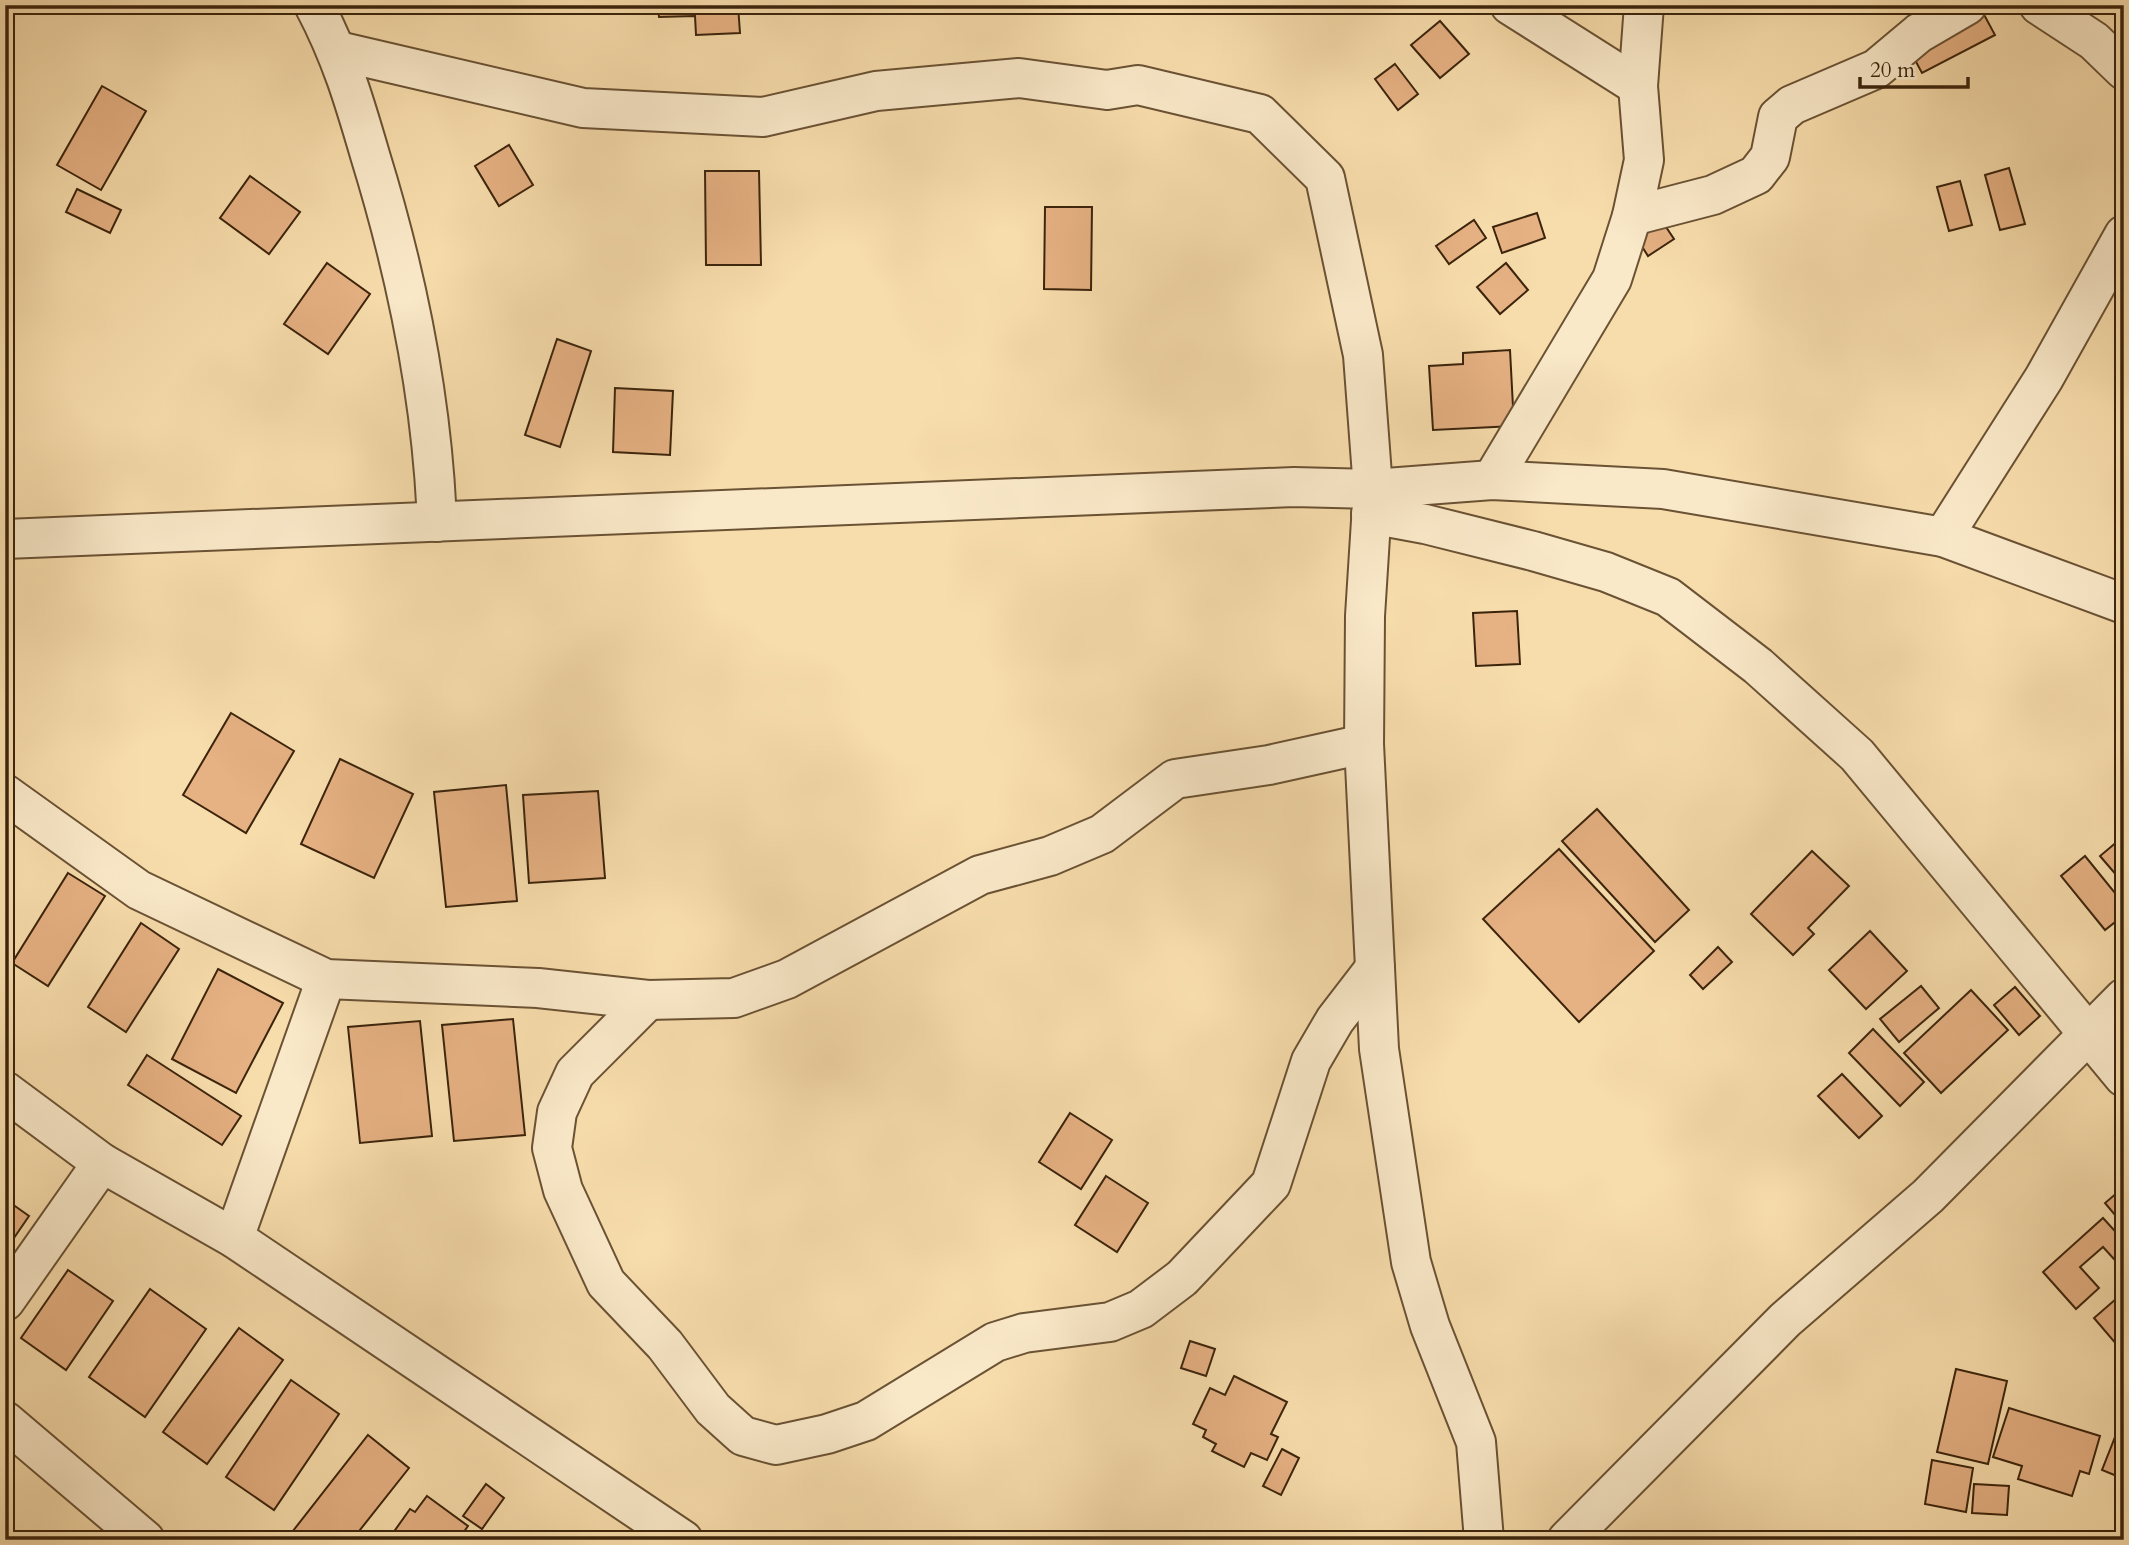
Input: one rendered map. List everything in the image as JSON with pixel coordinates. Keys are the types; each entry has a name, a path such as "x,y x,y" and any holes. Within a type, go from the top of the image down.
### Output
{"street":[{"path":"314,5 338,51 399,250 428,399 437,522"},
{"path":"1510,5 1637,86"},
{"path":"1492,480 1612,279 1632,216 1644,160 1637,86 1644,5"},
{"path":"1632,216 1713,195 1756,175 1770,157 1778,117 1792,104 1876,69 1919,33 1967,5"},
{"path":"2039,5 2094,41 2124,70"},
{"path":"338,51 583,108 763,117 876,91 1019,78 1107,90 1138,85 1259,114 1325,178 1363,355 1372,501 1365,616 1364,744 1379,1049 1411,1262 1430,1326 1476,1442 1485,1540"},
{"path":"1943,537 2044,377 2124,235"},
{"path":"1372,501 1492,480 1663,489 1943,537 2124,604"},
{"path":"5,539 1294,487 1372,501 1425,524 1606,572 1668,597 1758,666 1857,755 2124,1077"},
{"path":"5,793 139,890 327,979 538,988 648,1000 734,998 787,979 980,875 1051,856 1102,834 1175,779 1269,765 1364,744"},
{"path":"648,1000 575,1073 557,1112 552,1148 563,1190 606,1283 666,1345 713,1409 743,1436 776,1445 866,1422 995,1342 1036,1331 1110,1322 1141,1309 1182,1278 1271,1184 1311,1061 1335,1020 1375,968"},
{"path":"234,1238 327,979"},
{"path":"1567,1540 1785,1320 1928,1196 2087,1032 2124,998"},
{"path":"5,1091 102,1163 234,1238 683,1540"},
{"path":"5,1301 102,1163"},
{"path":"5,1422 124,1533"}],"building":[{"path":"658,5 738,5 740,33 696,35 695,16 659,17"},
{"path":"1981,9 1995,35 1922,73 1908,47"},
{"path":"1440,21 1469,54 1440,78 1411,45"},
{"path":"1395,64 1418,94 1398,110 1375,79"},
{"path":"102,86 146,111 101,190 57,165"},
{"path":"509,145 533,185 499,206 475,166"},
{"path":"2009,168 2025,224 2000,230 1985,175"},
{"path":"705,171 759,171 761,265 706,265"},
{"path":"250,176 300,212 269,254 220,218"},
{"path":"1960,181 1972,225 1949,231 1937,187"},
{"path":"77,189 121,210 110,233 66,212"},
{"path":"1045,207 1092,207 1091,290 1044,289"},
{"path":"1537,213 1545,238 1502,253 1493,227"},
{"path":"1474,220 1486,238 1449,264 1436,246"},
{"path":"1662,221 1674,239 1648,256 1636,237"},
{"path":"327,263 370,294 328,354 284,324"},
{"path":"1506,263 1528,290 1500,314 1477,287"},
{"path":"557,339 591,351 560,447 525,435"},
{"path":"1510,350 1514,426 1433,430 1429,366 1463,364 1463,353"},
{"path":"615,388 673,391 670,455 613,452"},
{"path":"1517,611 1520,664 1476,666 1473,613"},
{"path":"231,713 294,751 246,833 183,795"},
{"path":"340,759 413,794 374,878 301,844"},
{"path":"506,785 517,901 446,907 434,792"},
{"path":"598,791 605,878 529,883 523,795"},
{"path":"1597,809 1689,910 1655,942 1562,841"},
{"path":"2124,836 2124,884 2100,856"},
{"path":"1559,849 1654,951 1579,1022 1483,919"},
{"path":"1812,851 1849,886 1808,928 1814,934 1793,955 1751,914"},
{"path":"2085,856 2124,904 2124,915 2105,930 2061,876"},
{"path":"68,873 105,896 48,986 12,963"},
{"path":"141,923 179,949 126,1032 88,1007"},
{"path":"1870,931 1907,971 1866,1009 1829,970"},
{"path":"1718,947 1732,962 1703,989 1690,975"},
{"path":"218,969 283,1003 236,1093 172,1059"},
{"path":"1921,986 1939,1008 1899,1042 1880,1019"},
{"path":"2015,987 2040,1016 2019,1035 1994,1005"},
{"path":"1971,990 2008,1030 1941,1093 1904,1053"},
{"path":"513,1019 525,1135 454,1141 442,1025"},
{"path":"420,1021 432,1136 360,1143 348,1027"},
{"path":"1873,1029 1924,1082 1900,1106 1849,1053"},
{"path":"147,1055 241,1116 222,1145 128,1085"},
{"path":"1842,1074 1882,1116 1859,1138 1818,1096"},
{"path":"1070,1113 1112,1140 1081,1189 1039,1162"},
{"path":"1106,1176 1148,1203 1117,1252 1075,1225"},
{"path":"2124,1187 2124,1218 2120,1221 2105,1203"},
{"path":"5,1199 29,1216 5,1251"},
{"path":"2103,1218 2124,1241 2124,1270 2103,1247 2080,1267 2099,1288 2076,1309 2043,1272"},
{"path":"68,1270 113,1301 66,1370 21,1338"},
{"path":"150,1289 206,1329 145,1417 89,1377"},
{"path":"2124,1292 2124,1340 2117,1345 2094,1318"},
{"path":"239,1328 283,1360 207,1464 163,1432"},
{"path":"1190,1341 1215,1349 1206,1376 1181,1368"},
{"path":"1956,1369 2007,1381 1988,1464 1937,1452"},
{"path":"1234,1376 1287,1402 1271,1434 1278,1437 1267,1460 1251,1453 1244,1467 1212,1451 1216,1444 1203,1437 1206,1430 1193,1424 1210,1388 1225,1395"},
{"path":"291,1380 339,1414 274,1510 226,1477"},
{"path":"2009,1408 2100,1436 2089,1474 2080,1471 2072,1496 2018,1479 2022,1466 1993,1457"},
{"path":"2117,1432 2124,1434 2124,1479 2102,1470"},
{"path":"368,1435 409,1468 352,1540 294,1540 289,1536"},
{"path":"1282,1449 1299,1458 1281,1495 1263,1486"},
{"path":"1932,1460 1973,1468 1966,1512 1925,1504"},
{"path":"486,1484 504,1498 482,1529 463,1516"},
{"path":"1974,1484 2009,1486 2007,1515 1972,1513"},
{"path":"427,1496 468,1526 458,1540 388,1540 410,1509 415,1512"}]}
